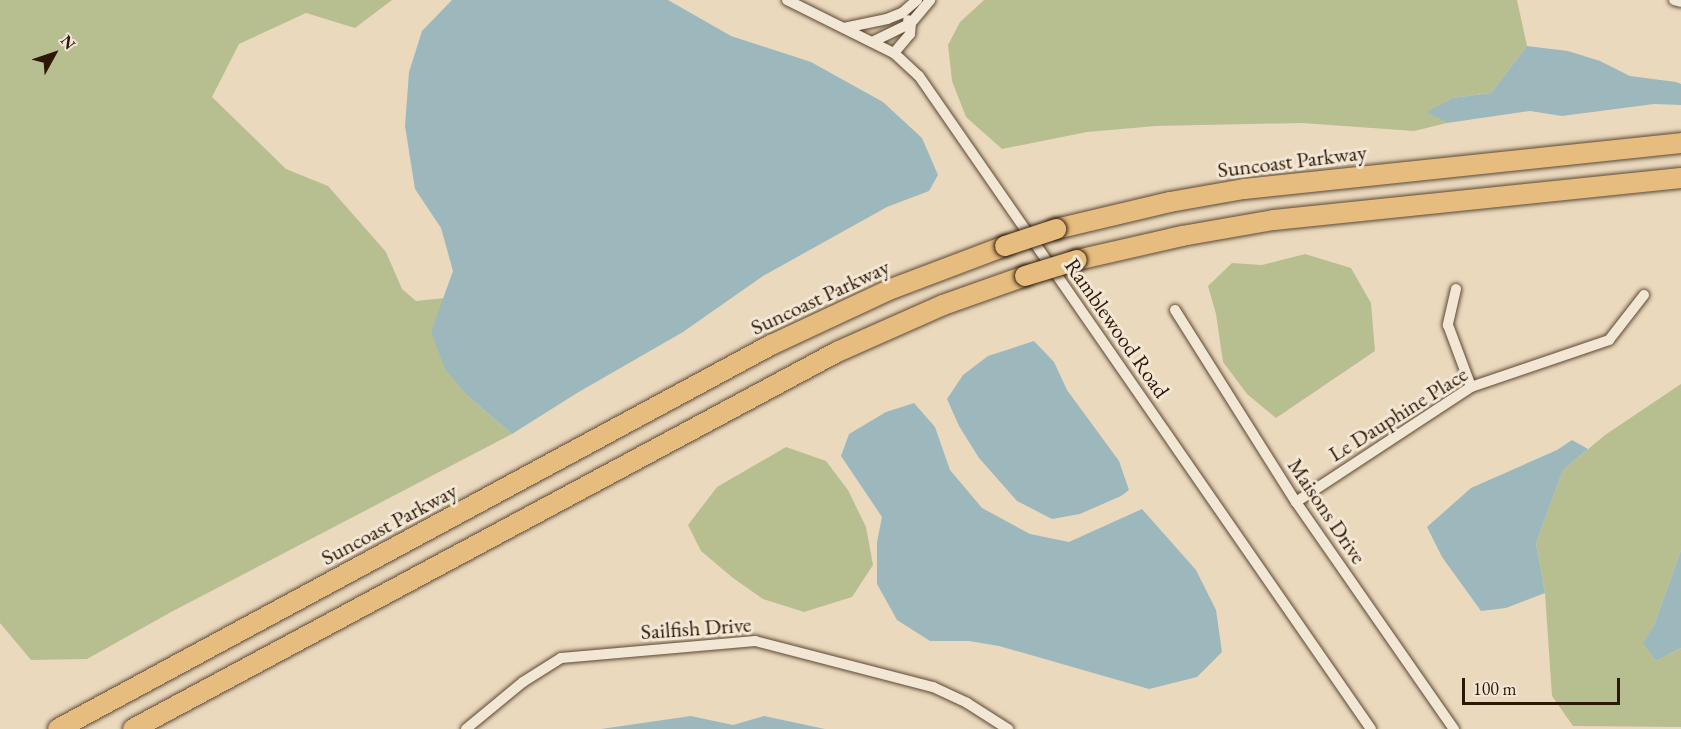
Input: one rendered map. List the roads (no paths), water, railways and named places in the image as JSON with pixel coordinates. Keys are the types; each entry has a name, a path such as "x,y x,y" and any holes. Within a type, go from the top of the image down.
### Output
{"highway":[{"name":"Suncoast Parkway","path":"58,729 771,345 891,289 1005,246 1056,230 1158,205 1244,189 1681,143"},
{"path":"133,729 827,357 925,313 1025,276 1077,260 1182,236 1274,220 1681,178"}],"street":[{"name":"Ramblewood Road","path":"787,0 894,54 907,64 926,86 1371,729"},
{"path":"844,28 902,13 917,0"},
{"path":"872,42 911,23 930,0"},
{"path":"1674,0 1681,2"},
{"path":"894,54 910,34 911,23 902,13"},
{"path":"1456,289 1448,325 1472,387"},
{"name":"Le Dauphine Place","path":"1296,502 1472,387 1609,340 1644,296"},
{"name":"Maisons Drive","path":"1175,309 1296,502 1454,729"},
{"name":"Sailfish Drive","path":"466,729 523,682 561,658 755,641 933,687 968,703 1008,729"}],"water":[{"path":"452,0 668,0 731,36 811,62 883,102 922,138 938,175 929,191 887,207 763,276 683,332 577,393 512,434 469,397 445,369 431,332 453,271 441,228 415,189 405,126 409,72 422,31"},
{"path":"1527,46 1568,51 1600,61 1630,76 1676,82 1681,84 1681,105 1654,104 1562,116 1530,111 1447,123 1427,112 1452,98 1491,93"},
{"path":"1034,341 1054,362 1067,390 1119,461 1129,490 1121,496 1080,514 1052,519 1017,501 979,458 959,426 947,399 963,375 988,356"},
{"path":"914,403 935,427 950,470 982,508 1030,534 1069,542 1142,509 1196,570 1216,610 1222,652 1197,677 1149,689 999,646 969,641 930,641 897,620 877,584 877,542 882,517 841,456 849,434 886,412"},
{"path":"1572,440 1588,449 1563,470 1536,543 1545,593 1506,608 1481,611 1442,557 1427,527 1471,488 1557,450"},
{"path":"1681,550 1681,648 1656,661 1643,643 1654,625"},
{"path":"691,716 733,725 764,716 825,729 601,729"}]}
